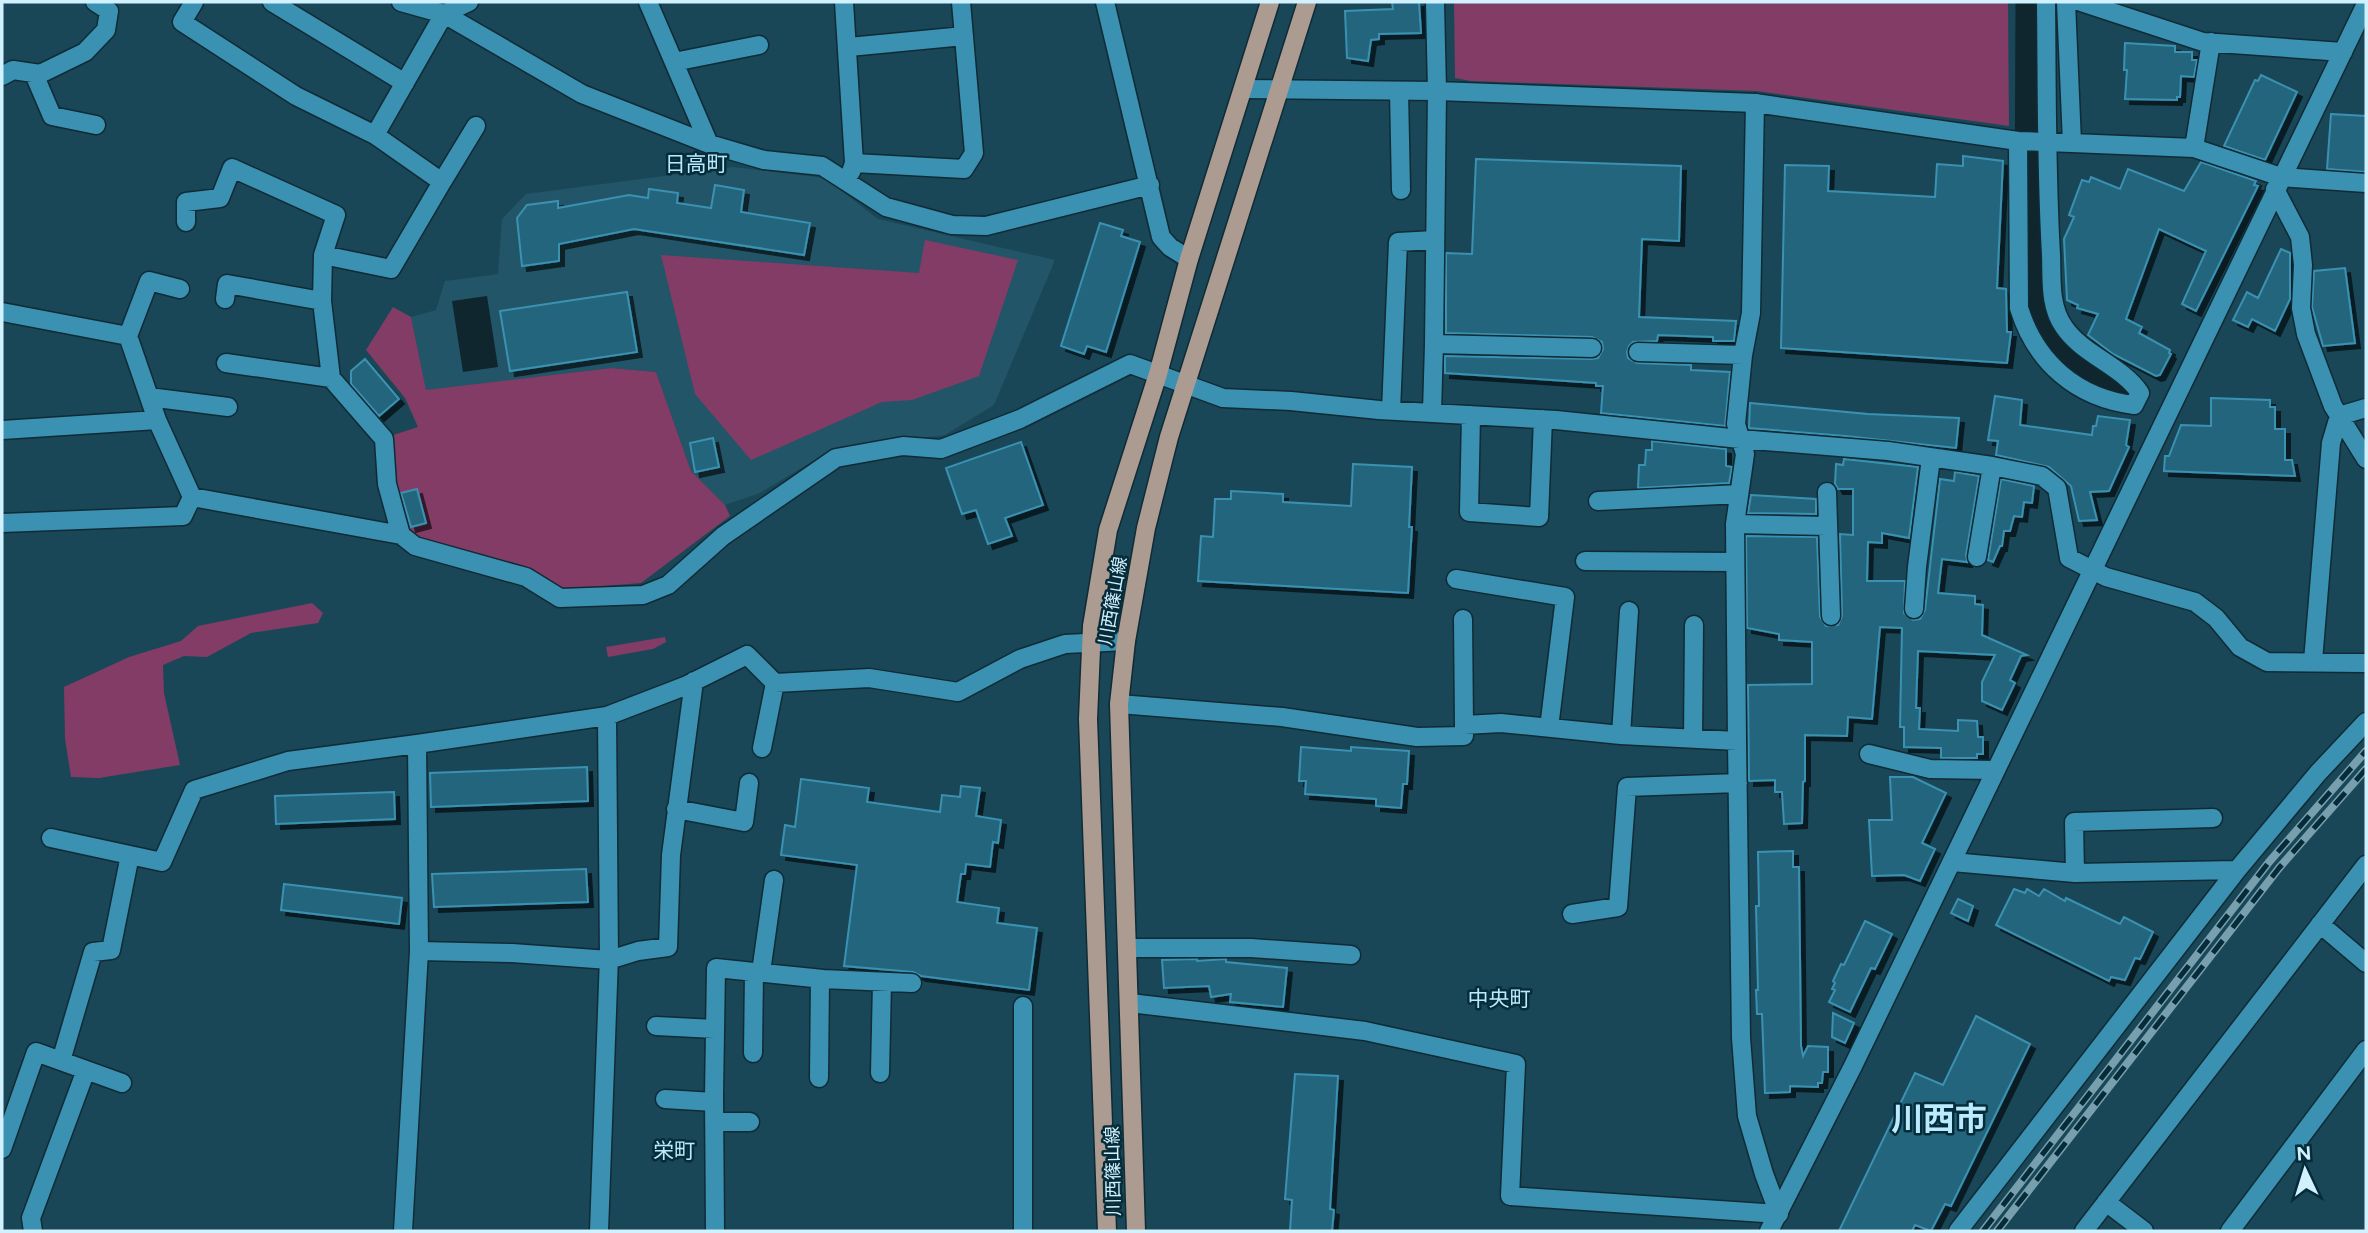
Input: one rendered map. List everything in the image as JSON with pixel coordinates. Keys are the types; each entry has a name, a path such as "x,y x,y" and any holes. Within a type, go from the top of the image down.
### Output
{"main road":[{"name":"川西篠山線","path":"1107,1231 1088,719 1092,626 1108,530 1270,2"},
{"name":"川西篠山線","path":"1136,1231 1119,704 1126,641 1146,528 1169,437 1307,2"}],"street":[{"path":"2,76 13,70 40,75 85,52 106,30 108,11 95,2"},
{"path":"194,2 182,22 296,96 375,135 442,182"},
{"path":"272,2 405,83"},
{"path":"401,2 444,14 582,94 709,144 764,159 822,166 886,207 952,225 986,226 1150,185"},
{"path":"375,135 444,14 469,2"},
{"path":"648,2 709,144"},
{"path":"844,2 849,47 854,163 847,182"},
{"path":"854,163 964,169 974,153 961,2"},
{"path":"1105,2 1161,237 1170,247 1189,259"},
{"path":"1432,412 1437,91 1435,2"},
{"path":"2032,142 2049,224 2055,311 2065,329 2131,381 2140,394 2134,405 2114,402 2064,379 2047,362 2026,330 2019,308 2032,142 2046,2"},
{"path":"2066,2 2072,143"},
{"path":"2081,2 2183,36 2211,42 2343,52"},
{"path":"1769,1231 1952,862 2366,4"},
{"path":"849,47 964,36"},
{"path":"2194,148 2211,42"},
{"path":"674,62 759,45"},
{"path":"34,74 52,116 96,125"},
{"path":"1243,89 1437,91 1755,103 2032,142 2194,148 2278,183 2366,183"},
{"path":"1399,91 1401,190"},
{"path":"1755,103 1751,313 1743,355 1736,424 1745,454 1735,524 1741,1038 1747,1116 1779,1214"},
{"path":"323,255 391,269 476,126"},
{"path":"186,222 186,202 220,198 232,168 336,215 323,255 322,301 331,378 384,439 387,484 401,535"},
{"path":"2278,183 2300,237 2303,265 2301,308 2306,334 2339,416 2366,459"},
{"path":"1391,411 1398,243 1435,240"},
{"path":"2,523 183,516 192,497 157,420 128,335 149,281 180,289"},
{"path":"225,299 227,284 322,301"},
{"path":"2,312 128,335"},
{"path":"1434,344 1592,348"},
{"path":"1637,352 1743,355"},
{"path":"226,363 331,378"},
{"path":"192,497 401,535 415,546 526,577 560,598 643,595 668,585 723,536 836,458 903,446 941,449 1020,419 1130,364 1223,398 1543,419 1888,451 2042,476 2057,488 2069,558 2091,570 2155,593 2195,602 2216,618 2240,647 2267,662 2366,663"},
{"path":"149,397 228,407"},
{"path":"2339,416 2366,408"},
{"path":"1471,415 1469,512 1539,517 1543,419"},
{"path":"2313,661 2331,443 2339,416"},
{"path":"2,430 157,420"},
{"path":"1914,609 1931,458"},
{"path":"1977,557 1992,466"},
{"path":"1827,492 1831,616"},
{"path":"1598,501 1739,495"},
{"path":"1735,524 1828,526"},
{"path":"1585,561 1735,562"},
{"path":"1457,579 1565,597 1549,728"},
{"path":"1621,735 1629,611"},
{"path":"1119,704 1282,717 1417,737 1464,736 1464,619"},
{"path":"1693,739 1694,625"},
{"path":"51,838 162,862 194,790 288,761 607,716 694,681 747,655 775,683 869,678 958,691 1020,659 1065,644 1126,641"},
{"path":"419,951 512,953 609,960 638,951 668,947 671,855 694,681"},
{"path":"762,748 775,683"},
{"path":"599,1231 609,960 607,716"},
{"path":"1958,1231 2237,870 2318,773 2366,722"},
{"path":"1464,725 1501,723 1621,735 1737,741"},
{"path":"402,1231 419,951 417,744"},
{"path":"1869,754 1930,769 1996,770"},
{"path":"676,809 744,822 749,783"},
{"path":"1572,914 1618,907 1627,787 1738,783"},
{"path":"2075,873 2074,822 2213,818"},
{"path":"61,1061 93,952 111,950 130,855"},
{"path":"1952,862 2075,873 2237,870"},
{"path":"2084,1231 2366,865"},
{"path":"753,1053 758,972 774,880"},
{"path":"2320,924 2366,963"},
{"path":"1128,948 1251,948 1351,955"},
{"path":"715,1231 716,968 820,979 912,983"},
{"path":"819,1078 820,979"},
{"path":"880,1073 882,982"},
{"path":"1130,1003 1365,1031 1516,1064 1510,1196 1779,1214"},
{"path":"1023,1006 1023,1231"},
{"path":"656,1026 715,1029"},
{"path":"2230,1231 2366,1050"},
{"path":"2,1149 5,1128 36,1052 122,1083"},
{"path":"33,1231 31,1218 86,1070"},
{"path":"665,1099 714,1102"},
{"path":"714,1122 750,1122"},
{"path":"2106,1202 2144,1231"}],"shaded area":[{"path":"1454,2 2008,2 2009,126 1757,91 1471,81 1455,78"},
{"path":"733,167 825,178 878,219 1055,260 994,405 945,435 833,449 760,493 725,505 691,471 656,372 611,368 426,391 411,317 436,310 445,281 498,274 502,219 526,194"},
{"path":"925,240 1018,260 979,376 912,400 882,402 751,460 695,394 661,255 919,273"},
{"path":"487,296 498,367 463,372 452,301"},
{"path":"393,307 411,317 426,390 611,368 656,372 691,471 725,505 730,516 641,583 566,589 519,568 421,545 404,530 387,437 418,427 405,398 366,350"},
{"path":"312,603 323,613 318,623 251,633 207,657 184,656 163,665 164,693 180,765 99,778 71,777 65,739 64,687 129,657 181,641 198,626"},
{"path":"665,637 666,642 653,649 608,657 606,647"}],"building":[{"path":"1392,2 1419,2 1421,33 1379,34 1379,39 1371,40 1368,61 1347,58 1345,11 1393,9"},
{"path":"2125,43 2175,46 2175,52 2192,52 2192,60 2197,60 2194,77 2181,76 2180,97 2177,97 2177,100 2125,99"},
{"path":"2261,75 2297,92 2265,160 2224,146 2255,80 2258,81"},
{"path":"2331,114 2366,116 2366,172 2327,169"},
{"path":"1963,156 2003,161 1997,288 2006,289 2007,332 2011,332 2007,363 1781,348 1785,165 1829,166 1828,191 1935,197 1937,164 1963,166"},
{"path":"1476,159 1681,166 1679,241 1642,239 1639,317 1736,321 1734,341 1713,341 1713,337 1658,335 1657,341 1633,342 1627,352 1628,358 1637,363 1691,365 1691,370 1730,372 1725,426 1601,413 1603,386 1596,386 1596,383 1445,373 1445,356 1592,359 1598,358 1603,349 1602,342 1592,337 1446,333 1446,253 1472,254"},
{"path":"2201,162 2256,181 2254,185 2258,186 2196,311 2182,304 2206,251 2159,229 2126,319 2142,327 2139,333 2170,350 2171,354 2160,375 2156,376 2113,354 2088,335 2098,314 2077,308 2078,305 2067,300 2064,239 2074,217 2069,215 2082,180 2089,182 2091,177 2120,189 2128,169 2184,191"},
{"path":"715,185 744,190 741,212 810,223 804,255 634,229 559,244 559,261 522,266 517,218 527,205 558,201 558,208 629,195 648,198 649,189 678,193 677,203 711,208"},
{"path":"1100,223 1123,230 1121,236 1140,242 1106,352 1087,346 1084,354 1061,346"},
{"path":"2281,249 2290,253 2290,299 2275,331 2252,319 2248,327 2233,320 2247,292 2258,298"},
{"path":"2345,268 2355,343 2323,346 2312,307 2314,271"},
{"path":"627,292 637,352 510,371 500,311"},
{"path":"365,359 399,399 379,416 351,384 351,371"},
{"path":"1995,396 2022,400 2020,425 2092,435 2098,416 2130,420 2126,445 2129,447 2109,491 2090,492 2097,520 2079,521 2071,486 2049,467 1996,455 1998,441 1988,440"},
{"path":"2211,398 2270,400 2270,407 2275,407 2275,429 2285,429 2285,460 2292,460 2295,476 2164,471 2165,456 2169,456 2181,425 2211,426"},
{"path":"1750,403 1868,414 1959,418 1956,448 1749,428"},
{"path":"713,438 719,467 695,472 690,443"},
{"path":"1652,441 1726,449 1726,466 1732,467 1729,483 1638,488 1639,465 1645,465 1646,450 1652,450"},
{"path":"1021,442 1043,505 1005,518 1012,536 988,544 976,510 962,514 946,468"},
{"path":"1844,459 1918,467 1909,538 1882,533 1882,543 1868,542 1867,581 1905,581 1904,613 1913,620 1920,619 1925,610 1940,479 1954,481 1955,472 1979,476 1967,562 1942,559 1938,593 1975,596 1975,604 1983,605 1982,635 2027,655 2021,656 2010,680 2015,683 2002,710 1982,701 1982,682 1995,655 1918,651 1916,708 1920,708 1919,729 1958,731 1958,720 1977,721 1978,737 1983,737 1983,754 1977,754 1977,758 1941,758 1941,748 1904,747 1904,727 1900,727 1902,628 1880,627 1872,719 1848,717 1847,736 1805,735 1802,823 1784,824 1782,792 1775,792 1775,780 1749,781 1748,685 1812,684 1812,642 1779,640 1779,634 1747,628 1746,536 1817,537 1820,617 1826,626 1838,625 1842,616 1840,534 1853,535 1853,489 1838,489 1835,484 1836,464 1843,465"},
{"path":"1353,464 1412,467 1408,593 1198,581 1201,536 1213,537 1215,499 1231,499 1231,491 1283,494 1283,502 1351,506"},
{"path":"2001,479 2034,486 2032,503 2024,502 2022,517 2014,516 2010,531 2004,531 2002,546 1993,562 1988,560"},
{"path":"417,489 426,523 411,527 401,493"},
{"path":"1751,495 1816,499 1816,514 1748,513"},
{"path":"1301,747 1351,751 1351,747 1409,751 1407,784 1403,784 1401,808 1376,806 1376,799 1305,794 1306,781 1299,781"},
{"path":"587,767 588,801 431,807 430,773"},
{"path":"1890,777 1913,777 1946,793 1922,843 1935,849 1920,881 1904,875 1872,876 1869,820 1892,820"},
{"path":"801,779 869,788 867,802 940,812 942,795 960,797 961,786 980,788 976,816 1001,820 998,843 993,842 990,867 966,864 965,874 961,874 957,902 999,908 997,923 1037,928 1029,990 921,976 913,972 844,966 857,865 781,855 785,825 795,827"},
{"path":"394,792 395,819 276,824 275,796"},
{"path":"1793,851 1793,867 1799,867 1801,1046 1803,1056 1808,1046 1828,1047 1828,1072 1823,1072 1822,1083 1818,1083 1818,1087 1790,1086 1790,1092 1765,1093 1762,1014 1757,1014 1756,990 1758,852"},
{"path":"586,869 588,902 434,907 432,874"},
{"path":"284,884 402,898 399,924 281,910"},
{"path":"2014,889 2025,893 2027,889 2039,896 2044,889 2065,901 2066,898 2120,924 2124,917 2153,932 2140,959 2135,958 2125,980 2111,977 2109,981 1996,925"},
{"path":"1958,899 1973,906 1968,921 1951,913"},
{"path":"1865,921 1892,934 1875,969 1871,968 1850,1012 1829,1002 1835,990 1832,989 1835,983 1833,981 1841,964 1844,965"},
{"path":"1226,959 1226,962 1287,968 1283,1007 1230,1002 1231,994 1211,997 1209,986 1164,988 1162,960"},
{"path":"1833,1013 1854,1023 1845,1043 1832,1037"},
{"path":"1976,1016 2030,1044 1951,1206 1945,1204 1931,1231 1915,1225 1912,1231 1839,1231 1915,1073 1943,1085"},
{"path":"1295,1074 1338,1076 1330,1209 1334,1210 1332,1231 1290,1231 1292,1200 1285,1199"}],"waterway":[{"path":"2033,2 2032,233 2036,314 2061,352 2114,387"}],"railway":[{"path":"1983,1231 2269,862 2366,751"},
{"path":"1997,1231 2279,868 2366,769"}],"district":[{"name":"日高町","path":"696,164"},
{"name":"中央町","path":"1499,999"},
{"name":"川西市","path":"1939,1119"},
{"name":"栄町","path":"674,1151"}]}
